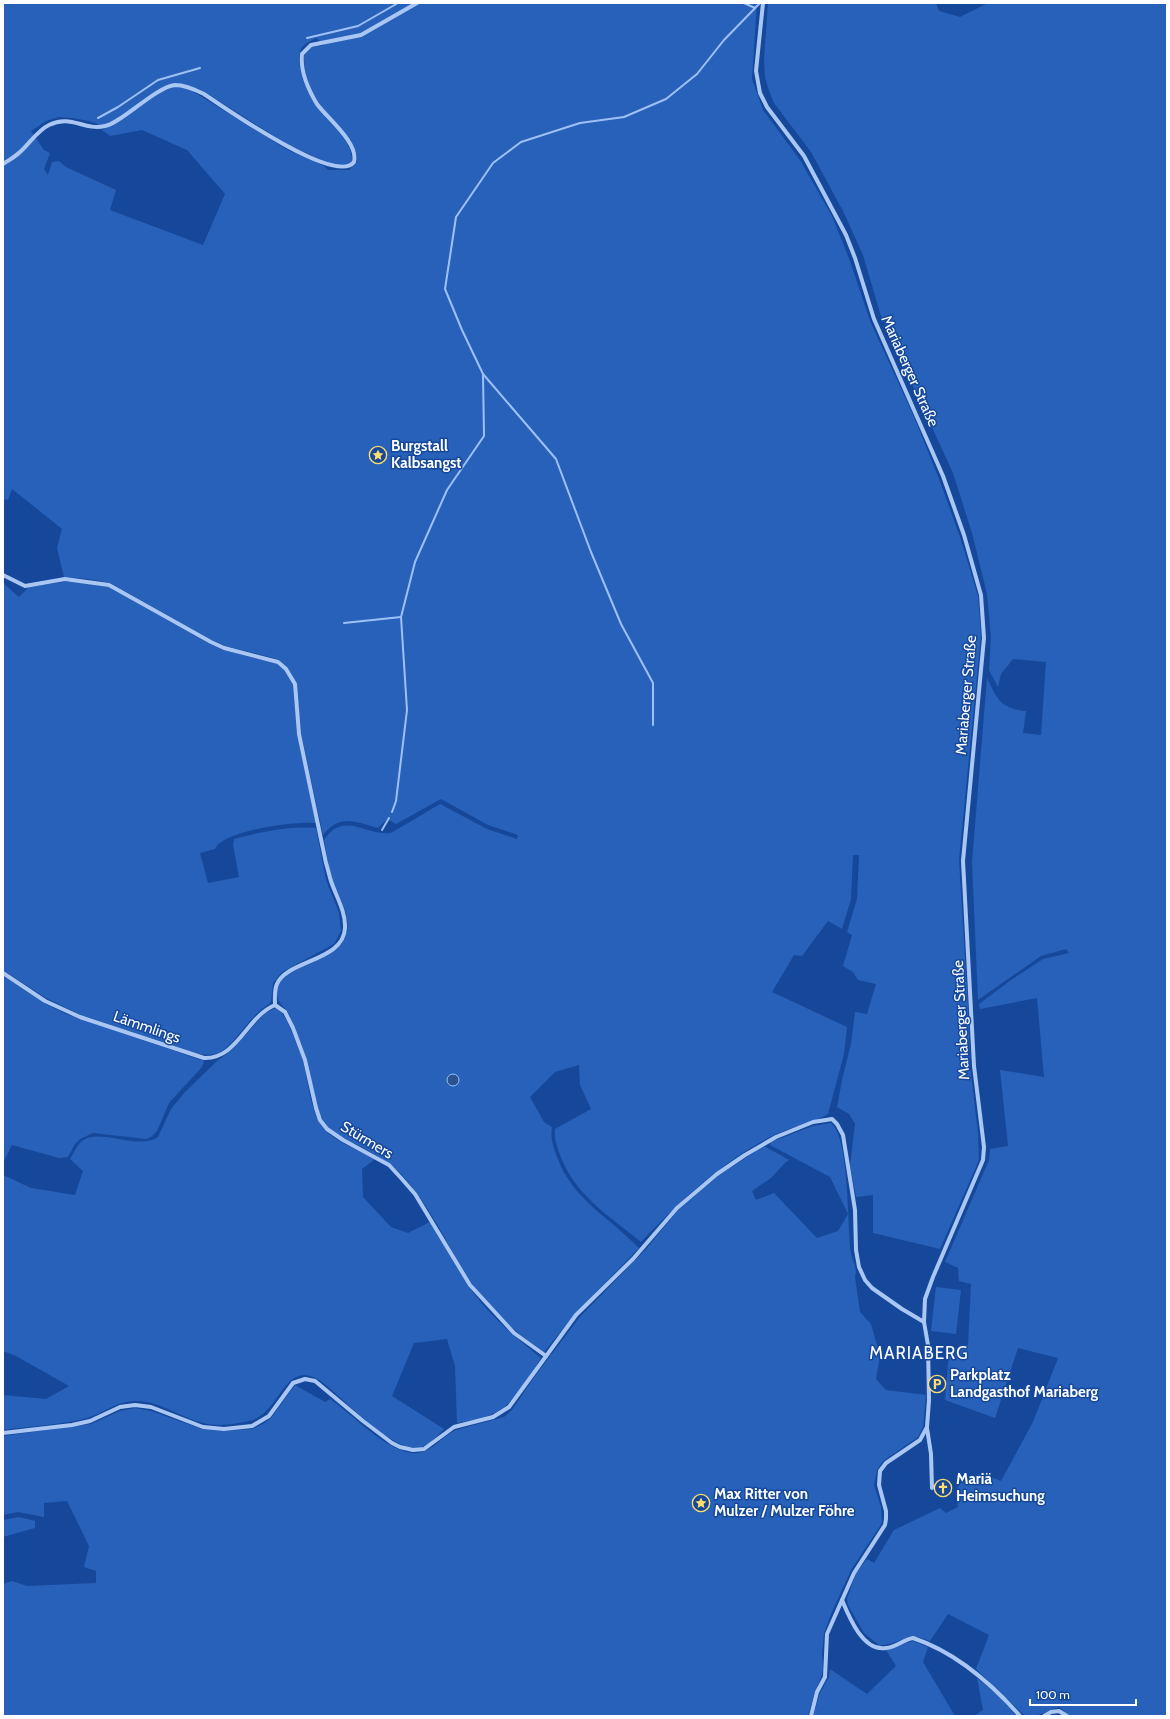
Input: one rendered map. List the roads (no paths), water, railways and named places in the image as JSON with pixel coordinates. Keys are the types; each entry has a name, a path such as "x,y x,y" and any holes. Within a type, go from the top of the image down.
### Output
{"street":[{"path":"3,164 19,153 47,125 59,121 70,121 96,128 108,126 135,110 157,93 175,85 193,89 204,94 286,146 311,158 341,168 349,167 354,162 353,151 339,129 318,105 310,90 303,70 302,54 311,45 361,35 417,3"},
{"name":"Mariaberger Straße","path":"763,3 756,71 760,93 767,108 804,156 846,235 855,258 874,319 943,476 964,535 981,596 984,638 963,861 974,1066 984,1140 984,1154 983,1160 933,1277 926,1298 924,1322 928,1345 930,1400 927,1427 932,1454 932,1488"},
{"path":"3,575 25,586 65,579 89,581 109,585 211,642 224,648 270,659 278,662 286,669 295,684 299,734 327,868 343,912 346,926 343,938 336,947 284,975 279,980 276,984 274,995 276,1005"},
{"name":"Lämmlings","path":"3,973 45,1001 73,1014 204,1058 214,1058 224,1054 264,1011 276,1005"},
{"name":"Stürmers","path":"276,1005 285,1012 299,1044 305,1060 316,1108 327,1128 343,1140 389,1165 402,1178 415,1194 470,1285 514,1333 545,1357"},
{"path":"3,1433 72,1425 90,1421 120,1407 135,1405 151,1407 203,1427 224,1429 252,1426 269,1416 293,1383 305,1379 315,1381 392,1443 406,1449 419,1450 433,1443 454,1427 493,1417 502,1413 515,1402 545,1357 576,1315 633,1259 677,1208 717,1174 745,1155 776,1137 813,1122 832,1119 837,1124 843,1135 855,1210 856,1250 859,1267 865,1280 872,1288 924,1322"},
{"name":"Mariaberger Straße","path":"811,1716 817,1692 825,1677 827,1634 854,1573 885,1525 886,1511 878,1485 880,1471 886,1463 920,1440 927,1427"},
{"path":"842,1600 851,1622 860,1635 870,1644 878,1648 886,1648 913,1638 935,1647 968,1667 986,1682 1020,1716"},
{"path":"1044,1716 1051,1712 1059,1711 1067,1716"}],"waterway":[{"path":"307,38 358,26 398,3"},
{"path":"744,3 755,8"},
{"path":"392,812 396,801 407,710 401,617 415,562 447,490 484,436 483,374 462,330 445,289 456,217 493,163 521,142 580,123 624,117 666,99 697,74 724,40 760,3"},
{"path":"98,118 118,107 158,80 200,68"},
{"path":"483,374 556,459 591,552 621,624 653,683 653,725"},
{"path":"344,623 401,617"},
{"path":"382,830 389,818"}],"place":[{"name":"Burgstall Kalbsangst","path":"378,455"},
{"name":"Parkplatz Landgasthof Mariaberg","path":"937,1384"},
{"name":"Mariä Heimsuchung","path":"943,1488"},
{"name":"Max Ritter von Mulzer / Mulzer Föhre","path":"701,1503"}],"district":[{"name":"MARIABERG","path":"919,1353"}]}
